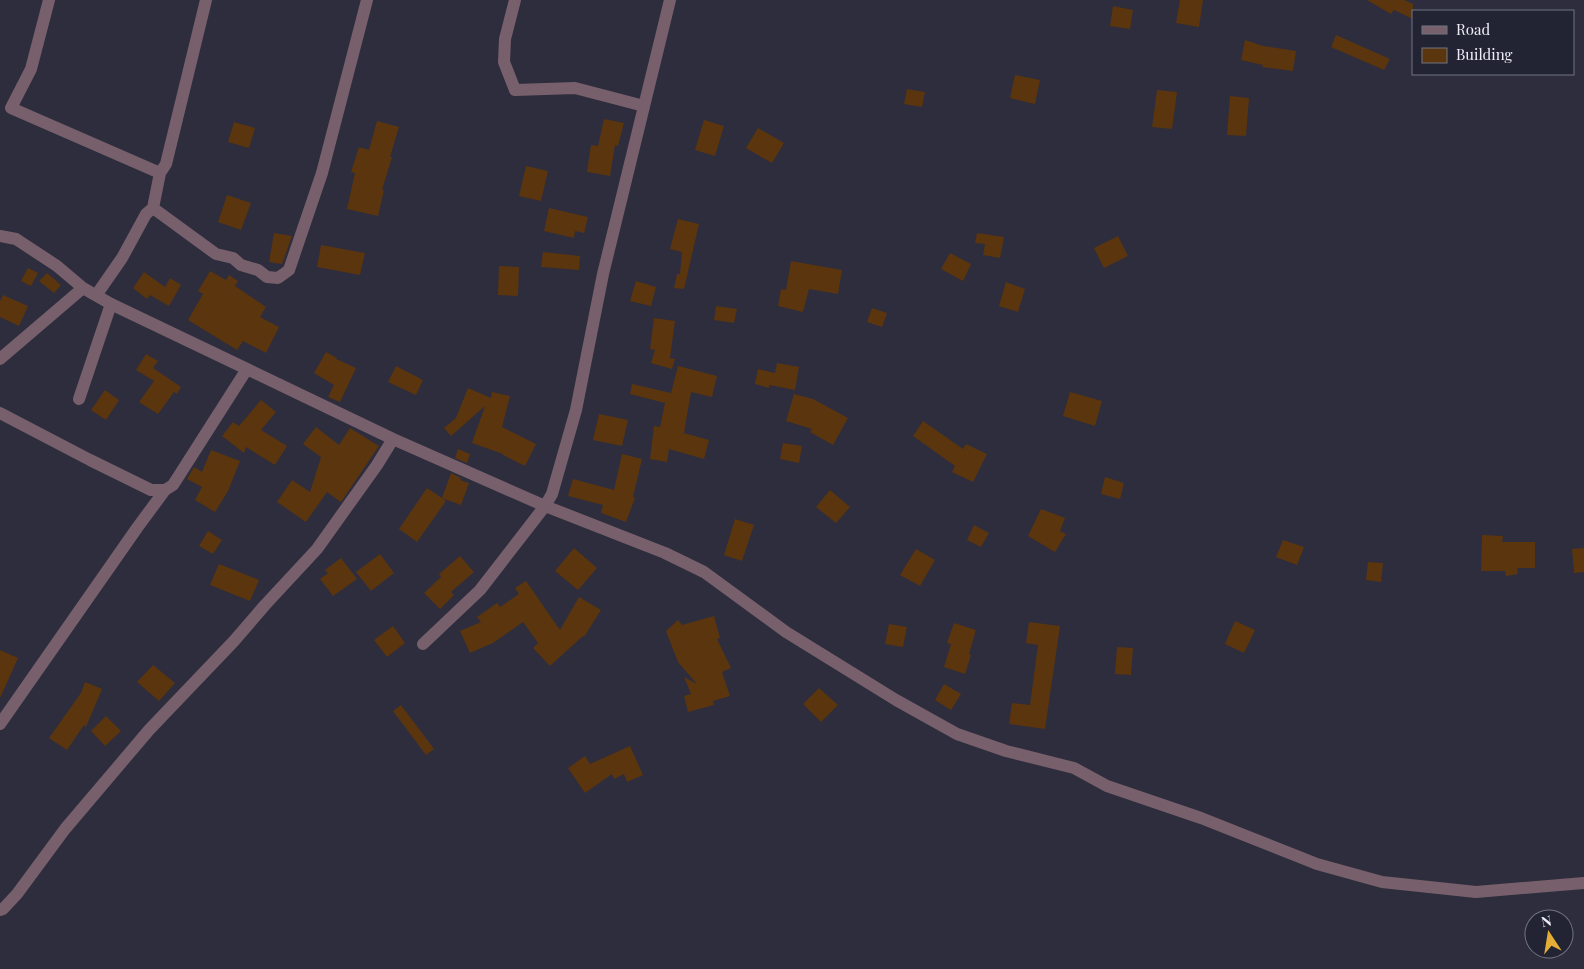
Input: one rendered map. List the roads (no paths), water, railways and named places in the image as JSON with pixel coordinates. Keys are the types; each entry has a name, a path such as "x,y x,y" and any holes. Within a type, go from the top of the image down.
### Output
{"street":[{"path":"49,0 30,69 11,108 160,173"},
{"path":"97,294 122,258 146,214 153,208 160,173 166,164 206,0"},
{"path":"153,208 216,254 233,258 241,265 258,270 267,277 278,278 289,270 322,173 367,0"},
{"path":"514,0 504,39 504,62 515,90 575,88 644,106"},
{"path":"423,644 480,590 545,506 552,494 576,410 603,274 670,0"},
{"path":"0,236 16,239 35,251 83,288 97,294 111,304 393,439 545,506 665,553 704,572 786,632 896,700 957,734 1006,751 1074,768 1107,786 1201,818 1317,864 1382,882 1476,892 1584,883"},
{"path":"0,359 83,288"},
{"path":"79,398 111,304"},
{"path":"0,724 137,528 165,490 173,485 247,369"},
{"path":"0,414 151,490 165,490"},
{"path":"0,910 16,894 65,830 149,730 234,641 264,605 317,549 377,465 393,439"}]}
